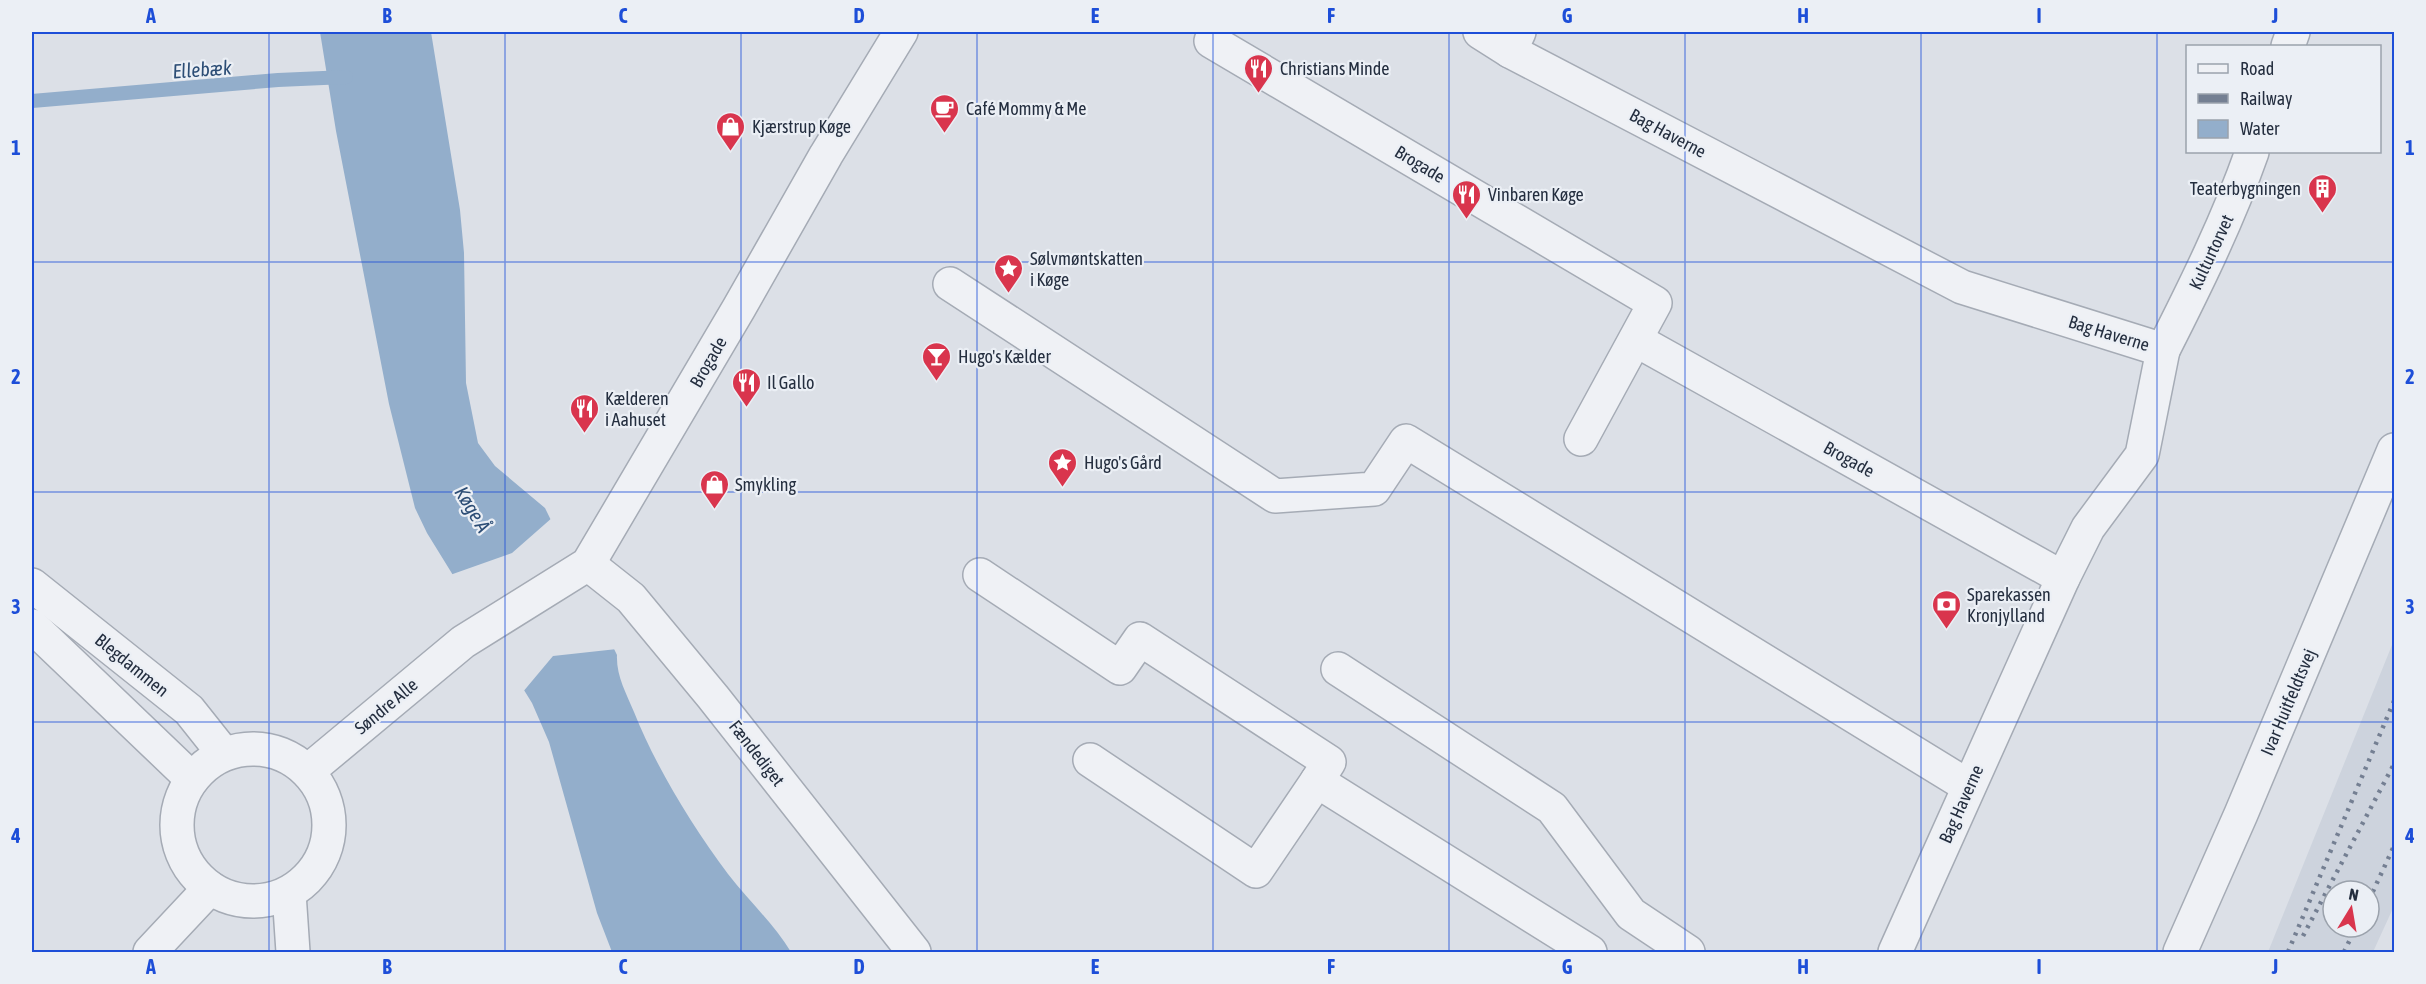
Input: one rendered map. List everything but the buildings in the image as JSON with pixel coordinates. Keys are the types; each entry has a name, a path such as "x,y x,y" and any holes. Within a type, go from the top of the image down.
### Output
{"street":[{"name":"Brogade","path":"471,637 588,564 826,155 901,32"},
{"name":"Bag Haverne","path":"1480,32 1514,41 1962,287 2163,350 2142,455 2088,528 2063,578 1895,952"},
{"name":"Brogade","path":"1211,41 1655,303 1581,439"},
{"name":"Kulturtorvet","path":"2163,350 2196,285 2235,199 2252,153"},
{"path":"950,284 1275,496 1374,489 1406,441 1968,786"},
{"name":"Brogade","path":"1636,340 2063,578"},
{"name":"Ivar Huitfeldtsvej","path":"2180,952 2394,450"},
{"name":"Fændediget","path":"588,564 631,598 713,697 914,952"},
{"path":"980,575 1120,668 1140,639 1329,762 1256,871 1090,760"},
{"name":"Blegdammen","path":"32,585 189,710 224,754"},
{"path":"32,627 192,779"},
{"name":"Søndre Alle","path":"308,771 471,637"},
{"path":"1338,669 1552,808 1631,914 1688,952"},
{"path":"246,748 269,750 290,757 308,771 322,790 329,813 329,836 322,859 308,878 290,893 249,902 229,898 210,888 193,872 181,849 176,825 180,801 192,779 206,764 224,754 246,748"},
{"path":"1317,781 1590,952"},
{"path":"150,952 210,888"},
{"path":"290,893 293,952"}],"shaded area":[{"path":"2394,640 2394,906 2381,934 2381,879 2321,879 2321,939 2379,939 2373,952 2268,952"}],"water":[{"name":"Køge Å","path":"320,32 431,32 460,210 464,253 466,383 478,443 495,466 545,508 617,655 618,670 625,691 664,775 714,855 777,931 791,952 612,952 597,913 549,742 532,703 427,533 415,508 389,404 336,131"}],"pier":[{"path":"553,517 617,649 553,656 522,693 450,575 512,553"}],"waterway":[{"name":"Ellebæk","path":"32,101 278,80 346,77"}],"railway":[{"path":"2288,952 2394,701"},
{"path":"2303,936 2394,764"},
{"path":"2379,879 2394,846"},
{"path":"2344,952 2350,939"}],"place":[{"name":"Christians Minde","path":"1259,94"},
{"name":"Café Mommy & Me","path":"945,134"},
{"name":"Kjærstrup Køge","path":"731,152"},
{"name":"Teaterbygningen","path":"2322,214"},
{"name":"Vinbaren Køge","path":"1467,220"},
{"name":"Sølvmøntskatten i Køge","path":"1009,294"},
{"name":"Hugo's Kælder","path":"937,382"},
{"name":"Il Gallo","path":"746,408"},
{"name":"Kælderen i Aahuset","path":"584,434"},
{"name":"Hugo's Gård","path":"1063,488"},
{"name":"Smykling","path":"714,510"},
{"name":"Sparekassen Kronjylland","path":"1946,630"}]}
